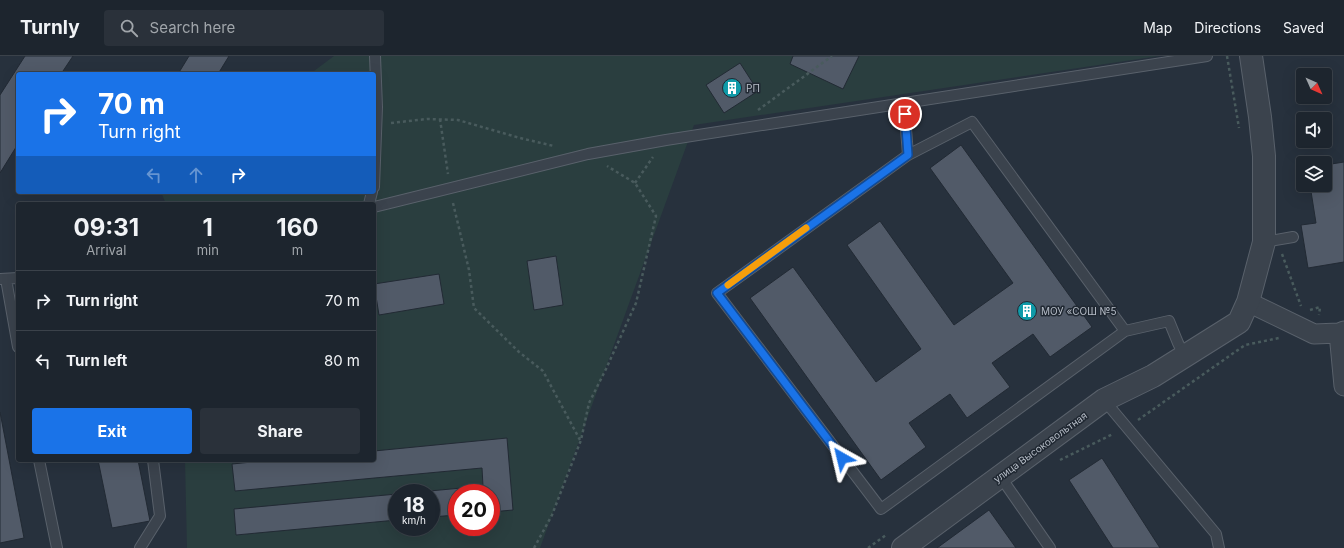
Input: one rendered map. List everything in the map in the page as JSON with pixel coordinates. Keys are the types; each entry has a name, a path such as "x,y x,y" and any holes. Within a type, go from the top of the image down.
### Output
{"street":[{"name":"улица Высоковольтная","path":"903,548 1104,400 1153,376 1239,322 1248,302 1264,242 1264,156 1251,56"},
{"path":"1248,302 1314,334 1342,332 1344,386"}],"lane":[{"path":"375,56 376,72"},
{"path":"376,207 588,154 666,140 1207,56"},
{"path":"376,73 378,107 376,124"},
{"path":"904,103 908,155"},
{"path":"1125,331 972,122 908,155 717,293 881,509 1125,331 1170,321 1185,357"},
{"path":"1264,242 1293,237"},
{"path":"16,278 3,279 16,338"},
{"path":"1104,400 1216,534 1219,548"},
{"path":"39,462 57,548"},
{"path":"140,548 160,516 153,462"},
{"path":"1000,476 1050,548"}],"path":[{"path":"758,111 832,56"},
{"path":"376,124 427,119 458,120 520,138 558,147"},
{"path":"440,119 456,221 469,270 474,308 519,352 542,371 581,440"},
{"path":"636,183 666,140"},
{"path":"534,548 552,514 581,440 589,403 636,302 656,216 636,183 588,154"}],"green space":[{"path":"334,56 1159,56 694,125 540,548 187,548 185,462 376,462 376,202 165,202 162,194 376,194 376,72 313,72"}],"building":[{"path":"25,56 73,56 62,72 16,72 16,147 0,173 0,95"},
{"path":"189,56 229,56 219,72 179,72"},
{"path":"793,56 859,56 843,89 790,64"},
{"name":"РП","path":"740,63 758,91 724,113 706,85"},
{"name":"МОУ «СОШ №5","path":"961,145 1092,327 1050,357 1033,334 992,363 1010,387 967,418 950,394 909,423 926,447 881,480 750,298 793,267 876,382 921,349 847,245 880,221 954,325 1013,283 930,168"},
{"path":"1344,162 1344,262 1308,268 1301,225 1316,223 1311,192 1332,192 1332,164"},
{"path":"556,256 563,305 534,310 527,261"},
{"path":"439,274 444,304 379,315 376,296 376,284"},
{"path":"0,412 24,538 0,543"},
{"path":"507,438 513,510 500,511 500,484 483,484 482,468 235,491 232,464 252,462 376,462 376,451"},
{"path":"1102,458 1160,548 1113,548 1069,480"},
{"path":"98,462 138,462 150,521 112,528"},
{"path":"448,489 448,516 440,516 440,490"},
{"path":"388,495 388,521 236,535 234,509"},
{"path":"989,510 1016,548 937,548"}],"slow traffic":[{"path":"728,285 806,228"}],"place":[{"name":"РП","path":"732,88"},
{"name":"МОУ «СОШ №5","path":"1027,311"}],"route":[{"path":"842,458 717,293 908,155 905,114"}]}
